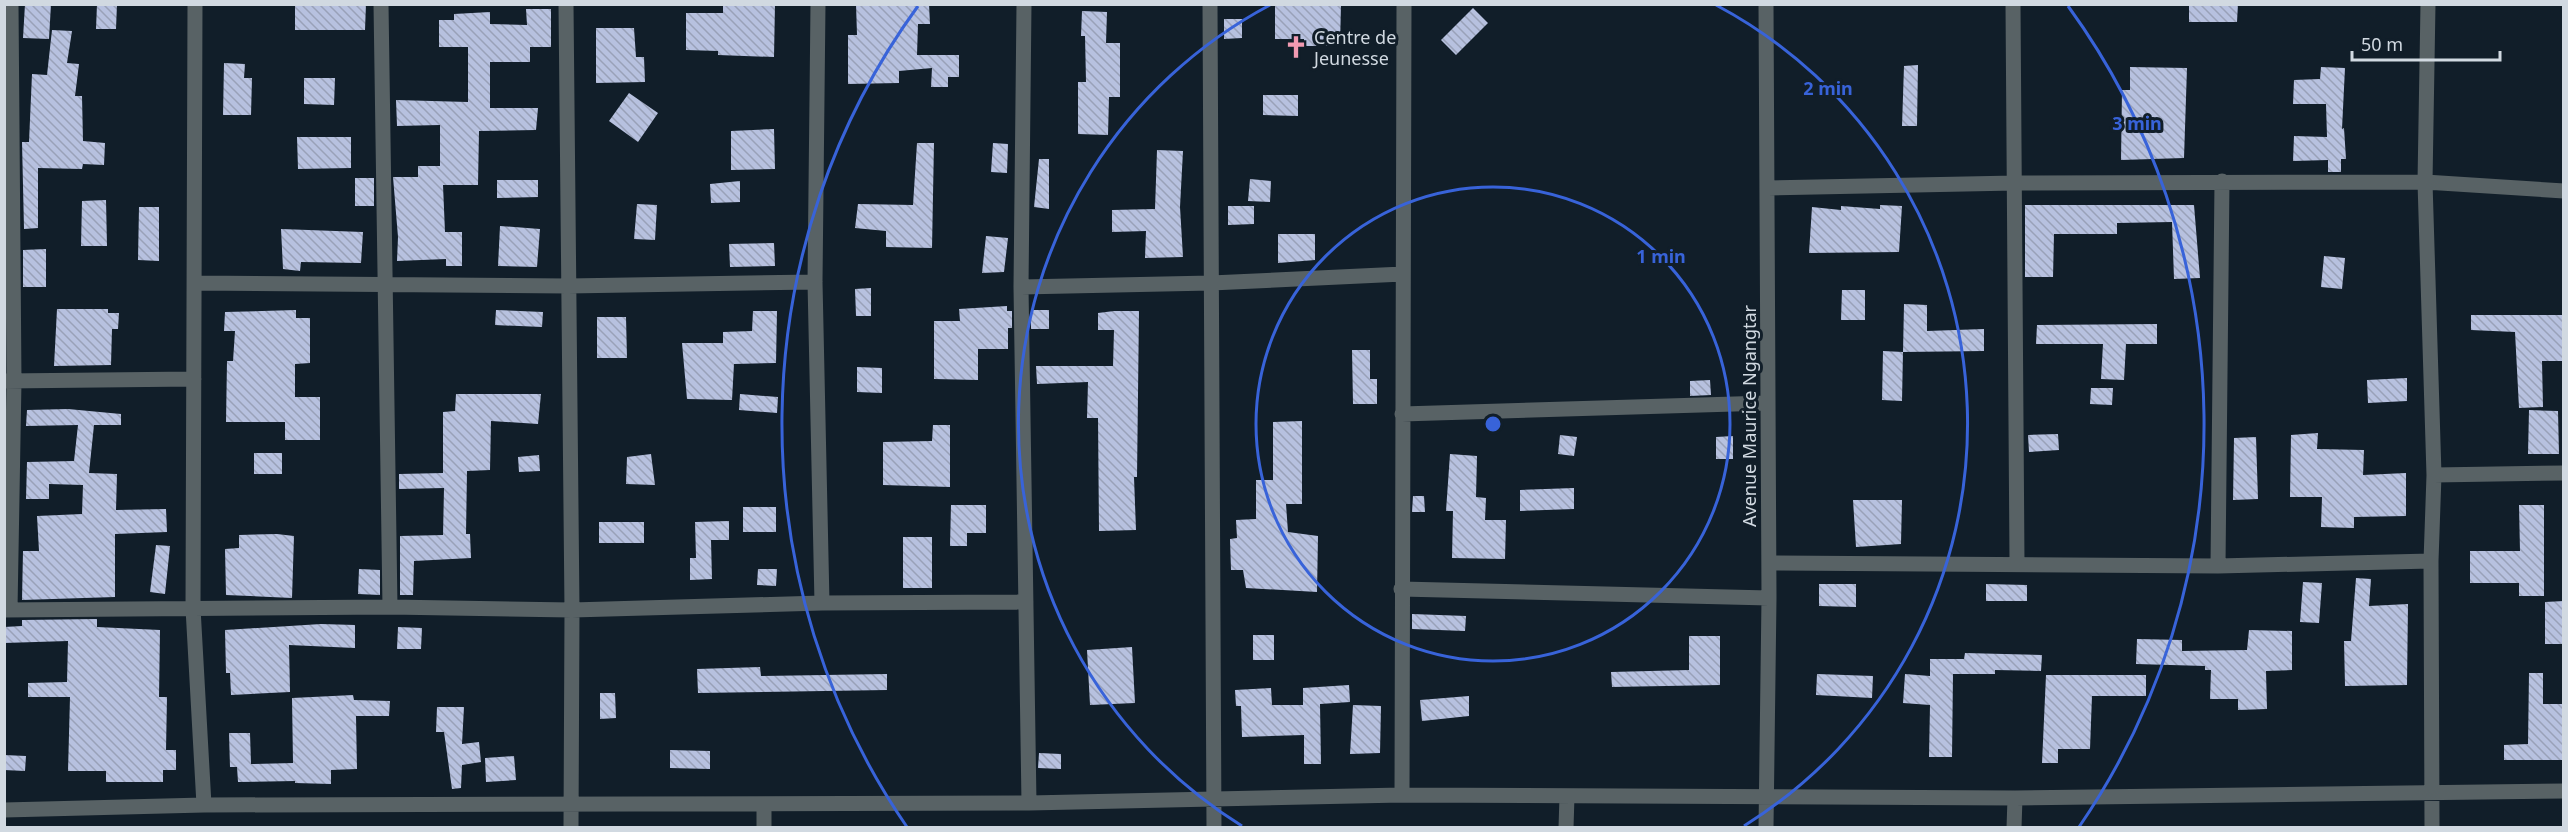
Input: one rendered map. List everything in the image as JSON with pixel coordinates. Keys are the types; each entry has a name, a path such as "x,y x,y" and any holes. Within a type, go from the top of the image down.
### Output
{"street":[{"path":"11,4 7,610 390,607 572,610 822,603 1026,602"},
{"path":"195,4 196,283 193,608 204,805"},
{"path":"381,4 390,607"},
{"path":"566,4 572,610 571,828"},
{"path":"818,4 815,282 822,603"},
{"path":"1024,4 1022,286 1029,803"},
{"path":"1210,4 1214,828"},
{"path":"1402,795 1404,4"},
{"name":"Avenue Maurice Ngangtar","path":"1766,4 1769,598 1766,828"},
{"path":"2013,4 2018,562"},
{"path":"2428,4 2425,182 2434,474 2431,561 2432,828"},
{"path":"1768,188 2222,181 2425,182 2564,191"},
{"path":"2218,566 2222,181"},
{"path":"1022,286 1211,283 1403,274"},
{"path":"196,283 568,286 815,282"},
{"path":"9,381 194,379"},
{"path":"1402,414 1768,403"},
{"path":"2434,474 2564,473"},
{"path":"1768,562 2018,562 2218,566 2431,561"},
{"path":"1401,589 1769,598"},
{"path":"4,810 204,805 571,806 1029,803 1402,795 2015,798 2564,791"},
{"path":"1566,828 1567,796"},
{"path":"2014,828 2015,798"},
{"path":"764,805 765,828"}],"building":[{"path":"25,4 51,4 49,39 23,38"},
{"path":"97,4 117,4 116,29 96,29"},
{"path":"295,4 366,4 365,30 295,30"},
{"path":"723,4 775,4 774,57 718,55 718,51 686,50 686,13 723,13"},
{"path":"856,4 929,4 930,24 918,24 917,55 959,55 959,77 948,77 948,87 931,87 932,68 899,71 899,83 848,84 848,35 857,35"},
{"path":"1275,4 1341,4 1340,46 1304,46 1304,39 1275,39"},
{"path":"2189,4 2238,4 2237,22 2189,22"},
{"path":"1473,8 1488,23 1456,55 1441,40"},
{"path":"526,9 551,9 551,47 530,47 530,62 490,62 490,108 538,108 536,130 479,131 478,185 443,185 445,232 462,232 462,266 446,266 446,259 397,261 398,237 393,177 418,177 418,166 440,166 440,125 397,126 396,100 468,102 468,47 439,47 439,20 454,20 454,14 490,12 490,24 527,25"},
{"path":"1082,11 1107,12 1106,43 1120,43 1120,97 1109,97 1108,135 1078,134 1078,82 1086,82 1085,36 1081,36"},
{"path":"1224,19 1242,19 1242,38 1224,39"},
{"path":"596,28 634,28 636,57 644,57 645,82 596,83"},
{"path":"52,30 72,31 67,63 79,64 75,96 82,96 83,141 105,143 104,165 83,164 82,169 38,168 38,228 24,229 22,142 29,142 32,74 47,75"},
{"path":"224,63 245,64 244,78 252,78 251,115 223,115"},
{"path":"1918,65 1917,126 1902,126 1904,66"},
{"path":"2130,67 2187,68 2184,158 2121,160 2122,90 2130,90"},
{"path":"2321,67 2345,68 2342,129 2344,128 2346,159 2341,159 2341,172 2328,172 2328,160 2293,161 2294,136 2327,137 2326,104 2293,104 2294,80 2320,79"},
{"path":"304,78 335,78 334,105 304,104"},
{"path":"629,93 658,113 638,142 609,121"},
{"path":"1263,95 1298,95 1298,116 1263,115"},
{"path":"774,129 775,169 731,170 731,131"},
{"path":"297,137 351,137 351,168 298,169"},
{"path":"917,143 934,143 932,248 886,247 886,231 855,228 858,204 913,205"},
{"path":"993,143 1008,144 1007,173 991,172"},
{"path":"1157,150 1183,151 1180,207 1183,257 1145,258 1146,231 1112,232 1112,210 1155,209"},
{"path":"1039,159 1049,159 1049,209 1034,207"},
{"path":"355,178 374,178 374,206 355,206"},
{"path":"1250,179 1271,181 1270,202 1248,201"},
{"path":"497,180 538,180 538,197 497,198"},
{"path":"740,181 740,202 711,203 710,184"},
{"path":"106,200 107,246 81,246 82,201"},
{"path":"637,204 657,205 655,240 634,239"},
{"path":"1880,205 1902,206 1899,252 1809,253 1812,207 1841,210 1841,206 1880,209"},
{"path":"2025,205 2194,205 2200,278 2174,279 2172,222 2117,223 2117,234 2054,234 2053,277 2025,277"},
{"path":"1228,206 1254,206 1254,224 1228,225"},
{"path":"139,207 159,207 159,261 138,260"},
{"path":"500,226 540,229 537,267 498,266"},
{"path":"281,229 363,232 361,263 301,262 300,271 283,269"},
{"path":"1278,234 1315,234 1315,260 1278,263"},
{"path":"986,236 1008,238 1004,272 982,273"},
{"path":"774,243 775,266 730,267 729,244"},
{"path":"46,249 46,287 23,287 23,250"},
{"path":"2324,256 2345,258 2342,289 2321,287"},
{"path":"871,288 871,316 856,316 855,289"},
{"path":"1842,290 1865,290 1865,320 1841,320"},
{"path":"1904,304 1927,305 1927,331 1984,329 1984,351 1903,352"},
{"path":"1007,306 1007,311 1012,311 1012,328 1008,328 1008,349 978,349 978,380 934,379 934,321 960,321 959,309"},
{"path":"57,309 108,309 108,313 119,313 118,329 112,329 111,365 54,366"},
{"path":"296,310 296,318 310,318 310,363 295,364 295,397 320,397 320,440 285,440 285,422 226,422 227,361 233,361 235,331 224,331 225,312"},
{"path":"496,310 543,312 542,327 495,325"},
{"path":"1031,310 1049,310 1049,329 1031,329"},
{"path":"753,311 777,311 776,363 734,364 732,400 687,399 682,343 723,343 723,332 752,331"},
{"path":"1139,311 1137,477 1134,477 1136,530 1099,531 1098,418 1087,418 1088,382 1037,384 1036,366 1113,366 1114,330 1098,330 1098,313"},
{"path":"2471,315 2564,315 2564,361 2542,361 2543,407 2519,408 2515,332 2471,330"},
{"path":"597,317 626,317 627,358 597,358"},
{"path":"2157,324 2157,344 2126,344 2124,380 2101,379 2103,344 2036,344 2037,325"},
{"path":"1352,350 1370,350 1370,379 1377,379 1377,404 1353,404"},
{"path":"1883,351 1903,352 1902,401 1882,400"},
{"path":"857,367 882,368 882,393 857,392"},
{"path":"2407,378 2407,401 2368,403 2367,380"},
{"path":"1710,380 1711,395 1690,396 1690,381"},
{"path":"2091,388 2113,388 2112,405 2090,404"},
{"path":"456,394 541,394 538,424 491,421 490,470 467,471 466,534 470,534 471,558 414,561 413,595 400,595 400,536 443,535 444,488 399,489 399,474 443,473 443,412 455,411"},
{"path":"740,394 778,397 777,413 739,410"},
{"path":"68,409 121,414 121,425 94,425 89,473 117,474 116,510 166,509 167,532 115,534 115,597 22,600 23,551 39,551 37,516 82,514 83,485 49,484 49,499 26,499 27,462 74,461 78,425 26,426 27,410"},
{"path":"2529,410 2558,411 2559,454 2528,454"},
{"path":"1302,421 1302,504 1286,504 1288,532 1318,536 1317,592 1246,588 1243,570 1231,570 1230,539 1237,538 1236,520 1256,519 1256,480 1273,480 1273,422"},
{"path":"933,425 950,425 950,487 883,485 883,442 932,441"},
{"path":"2318,433 2317,449 2364,450 2363,475 2406,473 2406,516 2354,517 2354,528 2321,527 2322,497 2290,497 2291,435"},
{"path":"2058,434 2059,450 2029,452 2028,435"},
{"path":"1560,435 1577,437 1574,456 1558,454"},
{"path":"1733,436 1733,459 1716,459 1716,437"},
{"path":"2256,437 2258,499 2233,500 2234,438"},
{"path":"254,453 282,453 282,474 254,474"},
{"path":"651,454 655,485 626,484 627,457"},
{"path":"1450,454 1477,456 1476,497 1486,498 1485,520 1506,520 1505,559 1452,558 1453,511 1446,511"},
{"path":"539,455 540,471 519,472 518,457"},
{"path":"1574,488 1574,509 1520,511 1520,490"},
{"path":"1413,496 1424,496 1425,512 1412,512"},
{"path":"1853,500 1902,500 1901,544 1856,547"},
{"path":"951,505 986,505 986,533 967,533 967,546 950,546"},
{"path":"2519,505 2544,505 2544,596 2519,596 2519,583 2470,583 2470,551 2520,551"},
{"path":"743,507 776,507 776,532 743,532"},
{"path":"729,521 729,540 711,540 712,579 690,580 690,558 696,558 695,522"},
{"path":"599,522 644,522 644,543 599,543"},
{"path":"239,535 294,536 292,598 226,595 225,549 239,548"},
{"path":"903,537 932,537 932,588 903,588"},
{"path":"156,545 170,546 165,594 150,592"},
{"path":"359,569 380,570 380,595 358,594"},
{"path":"758,569 777,569 776,586 757,585"},
{"path":"2356,578 2371,579 2369,606 2408,604 2407,685 2345,686 2344,641 2351,641"},
{"path":"2303,582 2322,583 2319,623 2300,622"},
{"path":"1819,584 1856,584 1856,607 1819,606"},
{"path":"1986,584 2027,585 2027,601 1986,601"},
{"path":"2564,601 2564,644 2545,644 2545,602"},
{"path":"1412,614 1466,616 1465,631 1412,629"},
{"path":"97,619 97,627 160,630 159,697 167,697 166,750 176,750 176,770 163,770 163,782 106,782 106,771 68,771 70,697 28,697 28,683 67,682 68,641 4,643 4,627 22,626 22,620"},
{"path":"321,624 355,625 355,648 289,645 290,692 231,695 230,673 226,673 225,630"},
{"path":"398,627 422,628 421,649 397,649"},
{"path":"2249,630 2292,631 2292,670 2266,671 2267,709 2238,710 2238,699 2210,699 2211,670 2205,670 2205,666 2136,664 2137,639 2182,640 2182,651 2247,650"},
{"path":"1253,635 1274,635 1274,660 1253,660"},
{"path":"1689,636 1720,636 1720,685 1612,687 1611,672 1689,670"},
{"path":"1132,647 1135,703 1090,705 1087,650"},
{"path":"1965,653 2042,655 2041,671 1995,670 1995,674 1953,674 1952,757 1929,757 1930,705 1903,703 1905,674 1930,676 1930,659 1964,659"},
{"path":"760,667 761,676 887,674 887,690 698,693 697,669"},
{"path":"2529,673 2543,673 2543,704 2564,704 2564,760 2504,760 2504,745 2528,744"},
{"path":"1817,674 1873,676 1872,698 1816,695"},
{"path":"2046,675 2146,675 2146,696 2092,696 2090,749 2058,749 2058,763 2042,763"},
{"path":"1349,685 1350,702 1320,704 1321,764 1304,764 1304,735 1242,737 1241,706 1236,706 1235,690 1271,688 1272,705 1303,705 1303,688"},
{"path":"600,693 615,693 616,718 600,719"},
{"path":"353,695 354,700 390,701 389,716 356,716 357,769 331,770 331,784 295,783 295,781 238,782 237,767 230,767 229,733 250,733 251,764 293,763 292,698"},
{"path":"1469,696 1469,716 1422,721 1420,700"},
{"path":"1353,705 1381,706 1380,753 1350,754"},
{"path":"437,707 464,707 462,744 479,742 481,762 462,765 461,788 452,789 444,732 436,732"},
{"path":"670,750 710,751 710,769 670,768"},
{"path":"1039,753 1061,754 1061,769 1038,768"},
{"path":"4,755 26,756 25,771 4,770"},
{"path":"514,756 516,780 486,782 485,758"}],"place":[{"name":"Centre de Jeunesse","path":"1296,47"}]}
